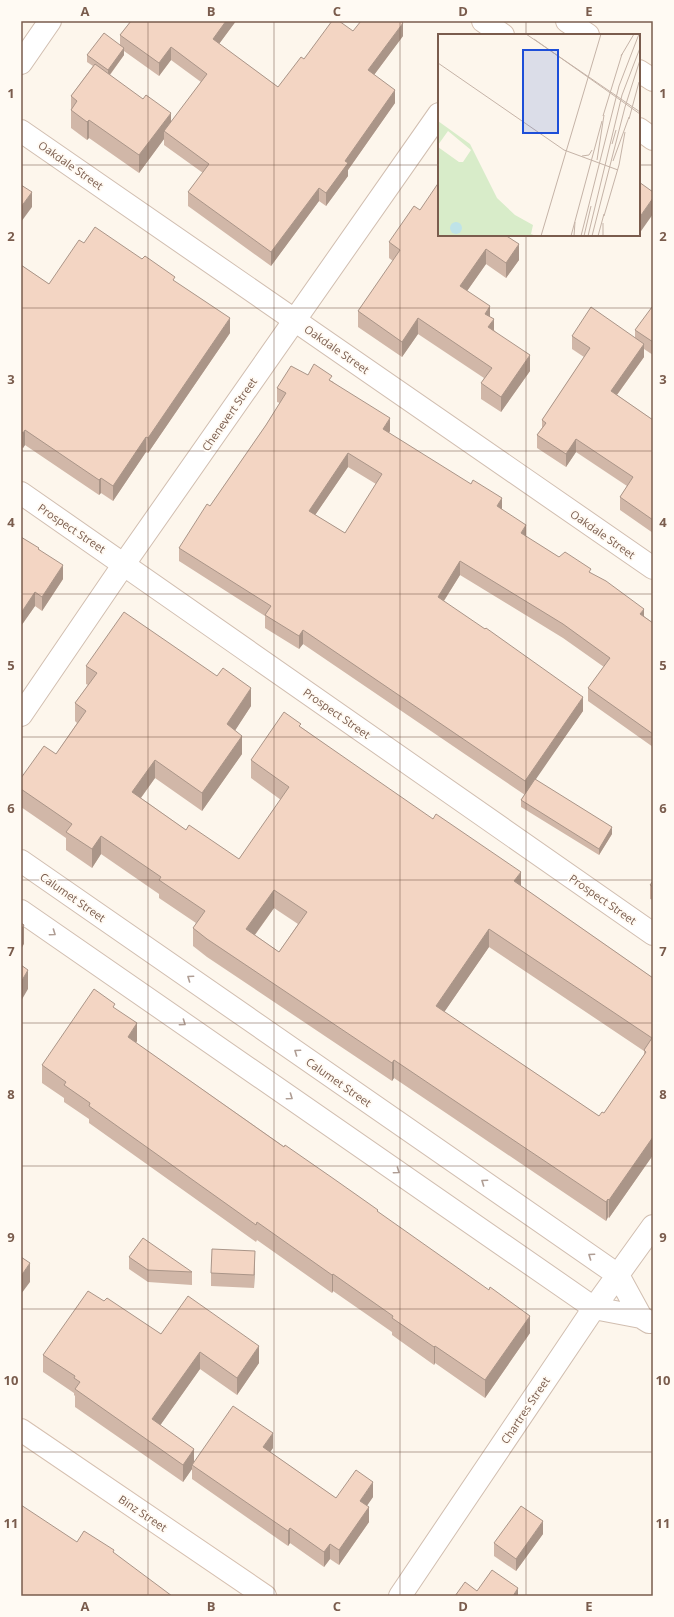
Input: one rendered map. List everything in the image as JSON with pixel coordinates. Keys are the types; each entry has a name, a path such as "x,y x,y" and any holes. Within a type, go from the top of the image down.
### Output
{"street":[{"path":"21,63 50,21"},
{"path":"568,21 587,34"},
{"path":"640,72 653,80"},
{"name":"Chenevert Street","path":"21,715 124,564 438,115"},
{"name":"Oakdale Street","path":"21,130 653,568"},
{"path":"640,130 653,139"},
{"name":"Prospect Street","path":"21,493 653,934"},
{"name":"Calumet Street","path":"21,861 618,1275 647,1321"},
{"name":"Calumet Street","path":"21,911 594,1308 647,1321"},
{"name":"Chartres Street","path":"400,1596 594,1308 653,1226"},
{"name":"Binz Street","path":"21,1430 265,1596"}],"building":[{"path":"131,21 226,21 213,39 278,87 301,57 304,59 332,21 339,21 353,31 361,21 401,21 403,23 368,70 395,90 345,161 348,163 326,193 319,188 271,252 188,192 209,164 164,131 207,74 171,47 159,63 120,35"},
{"path":"104,33 124,48 108,70 87,55"},
{"path":"95,64 143,99 146,95 171,113 139,155 89,120 87,122 71,110 77,101 71,96"},
{"path":"438,183 438,236 507,236 519,244 506,263 486,249 460,286 490,306 485,314 494,319 488,327 530,355 501,397 481,383 492,368 418,318 402,342 358,311 400,250 389,242 414,206 420,210"},
{"path":"640,183 653,192 653,198 640,217"},
{"path":"21,185 32,192 21,207"},
{"path":"95,227 142,259 145,256 175,277 173,280 230,318 148,438 146,437 113,486 101,478 99,480 25,430 23,433 21,432 21,265 49,284 79,240 84,243"},
{"path":"591,307 644,344 611,391 653,420 653,520 620,497 633,477 576,439 566,454 537,435 546,423 542,420 590,348 572,336"},
{"path":"652,307 653,308 653,342 635,330"},
{"path":"314,364 332,376 329,380 390,418 383,429 471,484 473,480 502,498 497,506 526,525 521,533 559,557 565,552 591,569 589,572 606,581 644,609 640,614 653,623 653,734 588,688 610,658 563,624 460,561 438,597 485,629 486,628 583,697 525,781 303,630 299,636 265,615 271,606 179,548 207,504 210,506 266,425 286,393 277,388 291,366 308,375","holes":["348,453 382,474 345,533 309,511"]},
{"path":"21,537 63,565 42,597 35,592 21,613"},
{"path":"124,612 217,676 223,668 251,688 227,724 242,736 202,793 155,760 132,792 186,830 189,825 239,859 289,787 251,760 284,712 301,724 299,726 433,819 436,814 521,872 514,881 653,978 653,1137 609,1200 608,1199 606,1202 394,1060 392,1063 207,939 193,928 205,911 159,880 161,877 101,836 92,849 66,832 72,824 21,789 21,778 44,746 56,754 86,711 75,703 97,673 86,666","holes":["274,890 307,912 279,952 246,929","489,929 652,1038 644,1050 646,1052 604,1113 602,1112 599,1116 436,1006"]},
{"path":"535,779 612,827 599,849 521,800"},
{"path":"21,923 24,925 21,930"},
{"path":"21,965 28,970 21,982"},
{"path":"94,989 115,1004 113,1007 137,1023 128,1037 284,1147 285,1145 334,1179 489,1290 490,1287 530,1316 485,1380 392,1318 393,1316 257,1222 256,1225 89,1106 90,1103 64,1085 66,1082 42,1065"},
{"path":"143,1238 192,1272 148,1270 129,1257"},
{"path":"212,1249 255,1251 254,1275 211,1273"},
{"path":"21,1257 30,1263 21,1276"},
{"path":"88,1291 104,1301 107,1298 161,1334 188,1296 259,1346 237,1378 200,1352 152,1419 194,1449 183,1465 75,1389 80,1382 74,1378 75,1376 43,1355"},
{"path":"233,1406 273,1433 263,1447 336,1498 356,1470 373,1482 360,1501 369,1507 339,1550 330,1544 324,1552 290,1528 288,1531 192,1465"},
{"path":"21,1505 77,1542 84,1531 114,1550 113,1552 172,1596 21,1596"},
{"path":"521,1506 543,1521 516,1559 494,1543"},
{"path":"492,1570 518,1588 513,1596 455,1596 465,1582 477,1591"}]}
